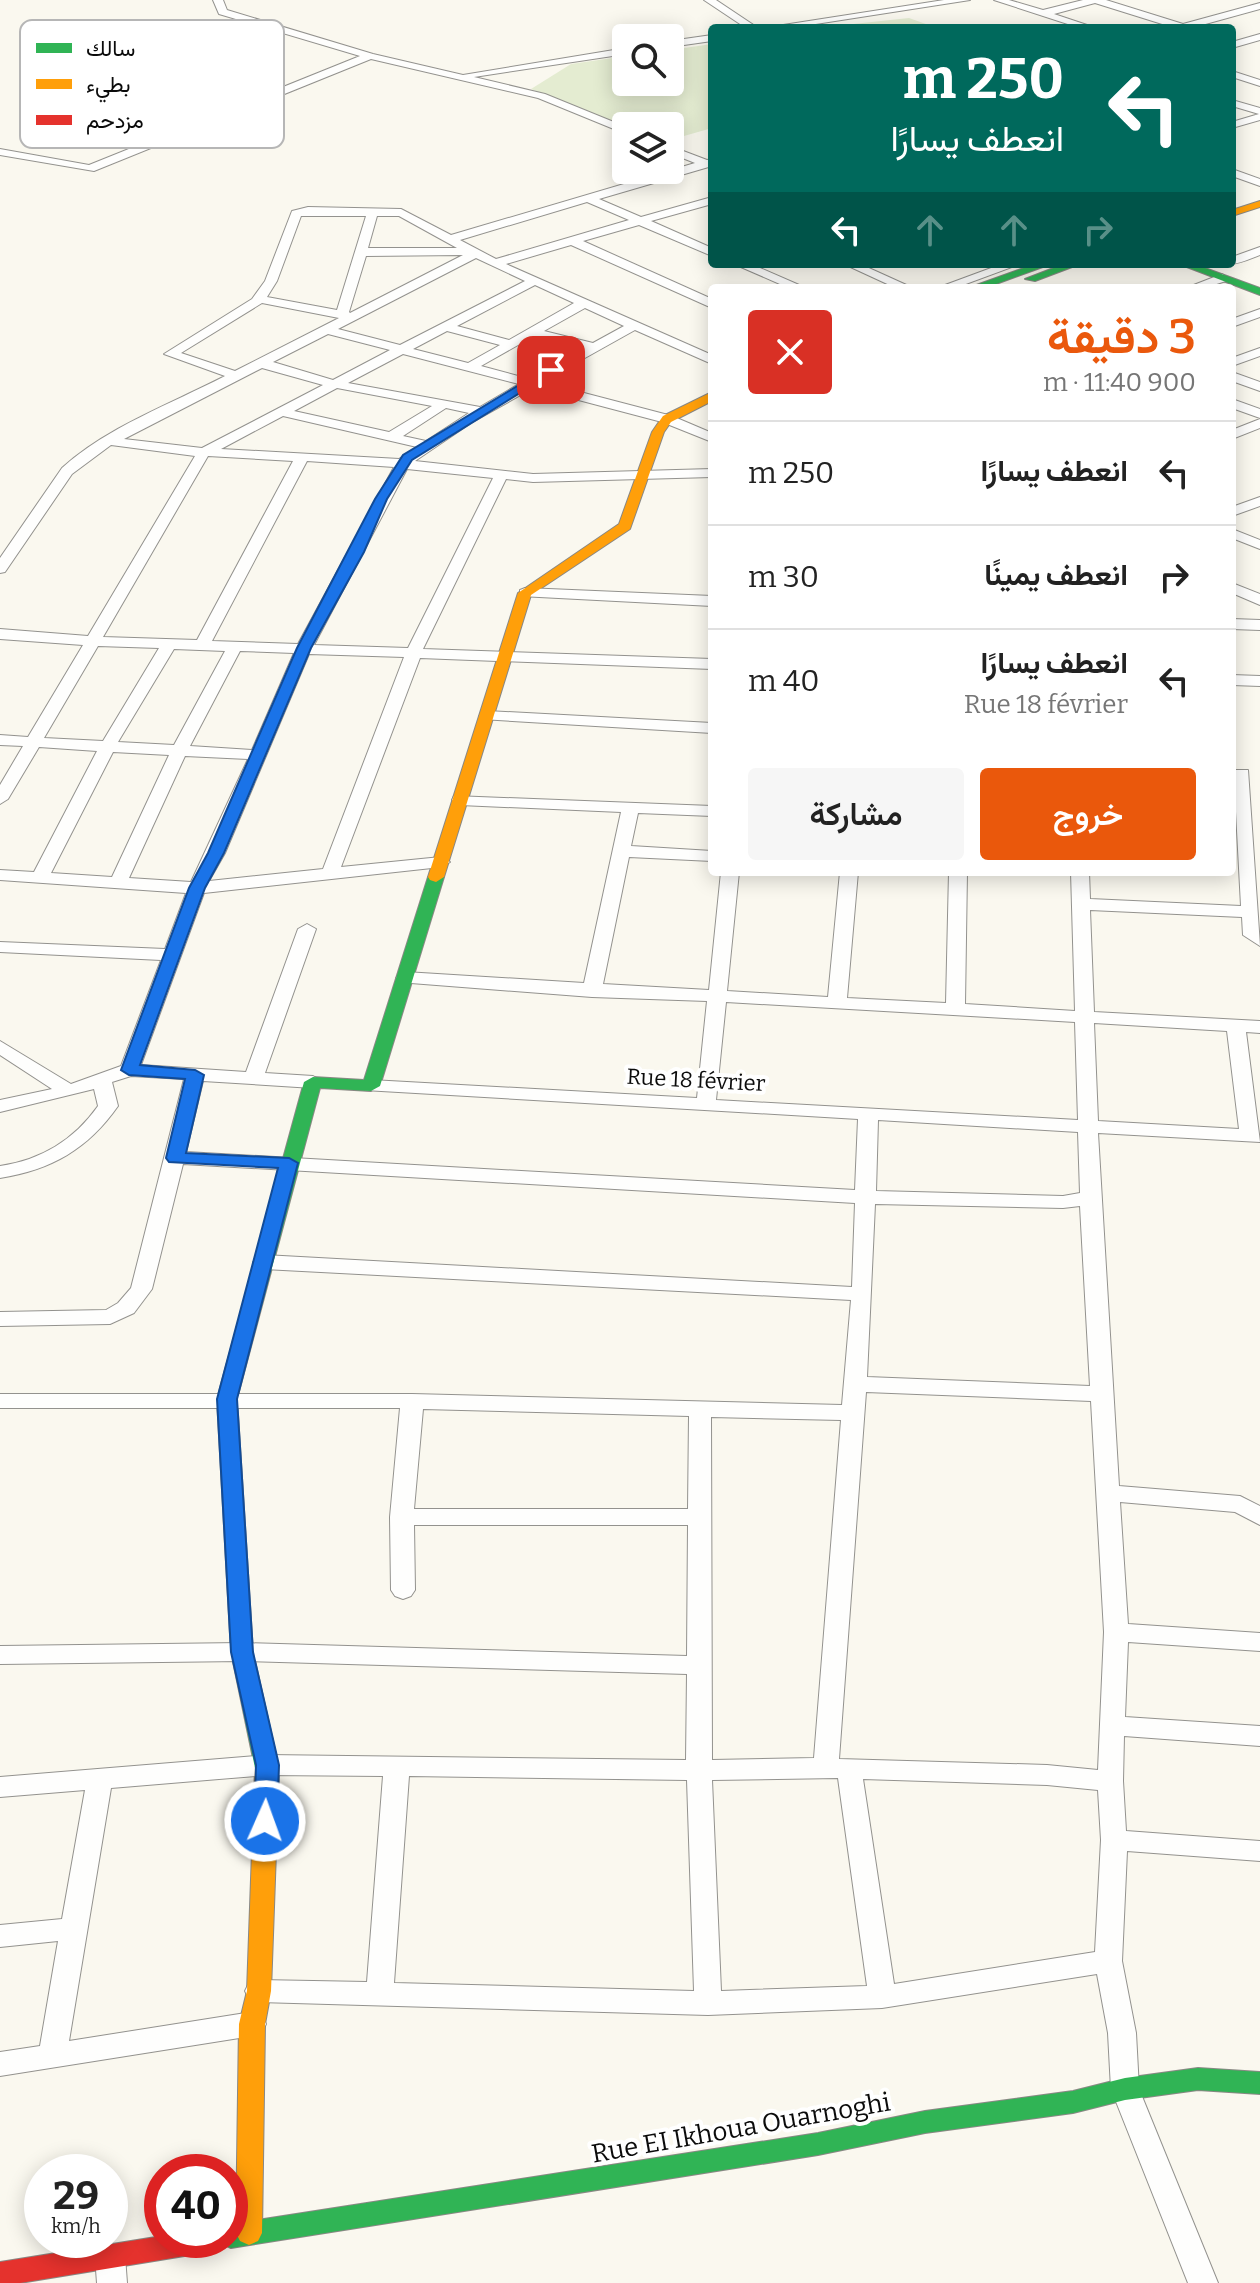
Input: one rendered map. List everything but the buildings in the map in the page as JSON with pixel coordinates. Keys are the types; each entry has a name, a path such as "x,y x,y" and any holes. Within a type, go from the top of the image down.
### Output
{"street":[{"path":"218,0 223,12 250,20"},
{"path":"712,2 737,0"},
{"path":"797,24 965,0"},
{"path":"999,0 1079,24"},
{"path":"1045,13 1095,0 1169,24"},
{"path":"712,2 747,24"},
{"path":"1195,24 1260,6"},
{"path":"1234,13 1260,21"},
{"path":"284,30 370,56 541,96 612,125"},
{"path":"1236,43 1260,37"},
{"path":"684,42 708,39"},
{"path":"1236,44 1260,50"},
{"path":"453,81 465,76 612,53"},
{"path":"284,91 370,56"},
{"path":"351,64 367,64 516,90"},
{"path":"1236,76 1260,83"},
{"path":"1236,105 1260,114"},
{"path":"1236,123 1260,114"},
{"path":"0,152 90,169 142,148"},
{"path":"684,154 708,163"},
{"path":"449,239 708,163"},
{"path":"1236,174 1260,183"},
{"path":"1236,201 1260,193"},
{"path":"590,199 708,250"},
{"path":"495,263 708,201"},
{"path":"1236,212 1260,204"},
{"path":"347,316 373,211"},
{"path":"237,376 170,354 260,299 271,281 296,213 401,213 495,263 631,327 708,358"},
{"path":"572,241 708,302"},
{"path":"1236,260 1260,251"},
{"path":"361,252 474,252"},
{"path":"0,569 67,471 79,460 109,441 474,252"},
{"path":"750,268 790,284"},
{"path":"860,268 898,284"},
{"path":"978,268 1002,276"},
{"path":"983,284 1031,268"},
{"path":"963,284 1051,268"},
{"path":"1194,268 1222,271 1260,292"},
{"path":"1199,284 1222,271"},
{"path":"0,799 204,452 534,281"},
{"path":"260,299 347,316"},
{"path":"470,367 582,304"},
{"path":"1236,322 1260,313"},
{"path":"445,327 511,344"},
{"path":"1,1112 129,1070 197,888 259,755 304,648 403,463 426,445 530,382 631,327"},
{"path":"327,330 667,419 708,436"},
{"path":"533,332 594,347"},
{"path":"1236,361 1260,352"},
{"path":"261,363 334,384 482,411"},
{"path":"1236,378 1260,387"},
{"path":"371,1086 525,593 625,526 658,432 667,419 708,398"},
{"path":"391,437 444,404"},
{"path":"1236,405 1260,414"},
{"path":"283,412 426,445"},
{"path":"1236,433 1260,423"},
{"path":"109,441 204,452 403,463 501,476 708,473"},
{"path":"202,645 302,457"},
{"path":"330,874 414,652 501,476"},
{"path":"1236,510 1260,501"},
{"path":"1236,535 1260,545"},
{"path":"1236,590 1260,600"},
{"path":"525,593 708,601"},
{"path":"1236,624 1260,625"},
{"path":"0,634 92,641 708,664"},
{"path":"40,877 109,744 170,643"},
{"path":"119,881 180,749 235,646"},
{"path":"1236,680 1260,681"},
{"path":"487,716 708,728"},
{"path":"0,740 259,755"},
{"path":"1245,774 1249,912 1252,935 1260,941"},
{"path":"460,800 708,811"},
{"path":"592,991 631,807"},
{"path":"621,851 708,856"},
{"path":"0,875 197,888 441,862"},
{"path":"706,1105 730,876"},
{"path":"837,1004 849,876"},
{"path":"955,1012 958,876"},
{"path":"1080,876 1090,1198 1116,1632 1110,1781 1114,1840 1108,1961 1122,2033 1125,2089 1203,2283"},
{"path":"1079,904 1249,912"},
{"path":"253,1078 307,929"},
{"path":"0,947 171,955"},
{"path":"405,978 955,1012 1260,1027"},
{"path":"1236,1025 1255,1136"},
{"path":"0,1047 69,1091"},
{"name":"Rue 18 février","path":"129,1070 1255,1136"},
{"path":"0,1319 94,1319 110,1317 126,1308 141,1289 151,1262 195,1075"},
{"path":"0,1172 41,1163 72,1146 98,1122 108,1106 102,1081"},
{"path":"249,2233 252,2024 259,1991 267,1765 242,1652 227,1399 313,1082"},
{"path":"868,1114 867,1197 852,1413 837,1768 882,1997"},
{"path":"176,1158 867,1197 1063,1202 1090,1198"},
{"path":"264,1262 862,1294"},
{"path":"855,1384 1101,1394"},
{"path":"0,1401 412,1401 852,1413"},
{"path":"403,1590 402,1517 412,1401"},
{"path":"700,1410 699,1770 708,2003"},
{"path":"1109,1493 1240,1504 1260,1517"},
{"path":"402,1517 702,1517"},
{"path":"1116,1632 1260,1642"},
{"path":"0,1655 242,1652 699,1665"},
{"path":"1111,1726 1260,1736"},
{"path":"0,1787 267,1765 699,1770 837,1768 1110,1781"},
{"path":"380,1993 397,1767"},
{"path":"52,2056 100,1779"},
{"path":"1114,1840 1260,1851"},
{"path":"0,1936 74,1929"},
{"path":"259,1991 708,2003 882,1997 1108,1961"},
{"path":"0,2064 252,2024"},
{"name":"Rue EI Ikhoua Ouarnoghi","path":"249,2233 818,2144 925,2122 1073,2102 1125,2089 1198,2079 1260,2083"},
{"path":"0,2274 111,2270 150,2258"}],"green space":[{"path":"909,18 926,24 853,24"},
{"path":"708,45 708,129 684,136 684,112 612,112 612,121 531,89 571,64 612,58 612,96 684,96 684,48"}],"traffic: fast":[{"path":"986,284 1034,268"},
{"path":"1031,279 1063,268"},
{"path":"1195,268 1260,292"},
{"path":"267,1768 242,1652 227,1399 313,1082 371,1086 436,877"},
{"path":"248,2233 818,2144 925,2122 1073,2102 1125,2089 1198,2079 1260,2083"}],"traffic: slow":[{"path":"1236,212 1260,204"},
{"path":"436,877 525,593 625,526 658,432 667,419 708,398"},
{"path":"249,2233 252,2024 259,1991 267,1768"}],"traffic: jam":[{"path":"0,2274 144,2251"}],"route":[{"path":"265,1821 267,1765 242,1652 227,1399 289,1163 176,1158 195,1075 129,1070 197,888 216,853 304,648 357,552 381,499 408,458 551,370"}]}
